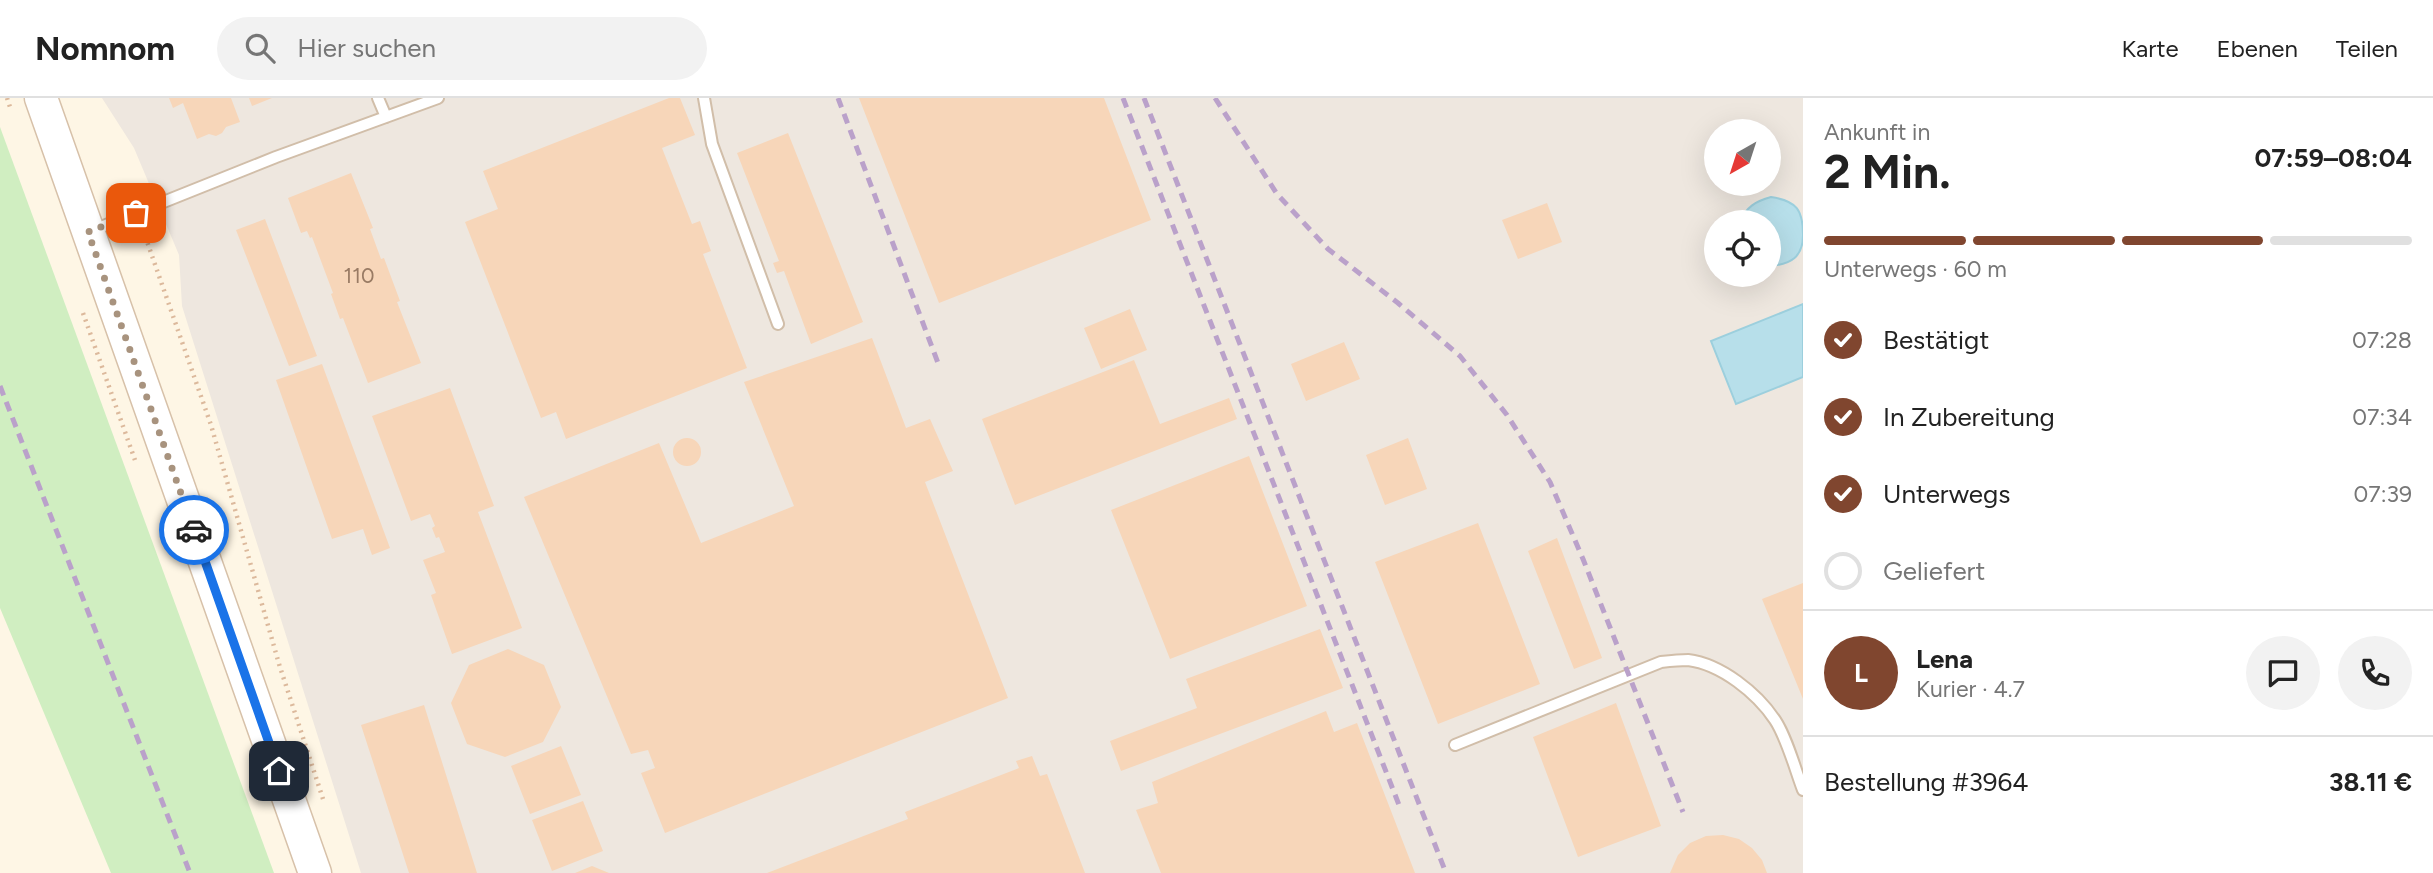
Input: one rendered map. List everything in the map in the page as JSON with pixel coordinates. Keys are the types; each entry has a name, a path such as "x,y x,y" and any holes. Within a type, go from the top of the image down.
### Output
{"main road":[{"path":"41,98 315,873"}],"lane":[{"path":"378,98 386,117"},
{"path":"88,232 276,157 438,98"},
{"path":"704,98 712,144 778,324"},
{"path":"1455,744 1661,662 1688,660 1712,666 1737,682 1760,702 1776,722 1803,790"}],"path":[{"path":"136,213 211,425 279,664 326,808"}],"shaded area":[{"path":"102,98 1803,98 1803,873 361,873 182,306 179,255 134,148"}],"green space":[{"path":"0,127 274,873 111,873 0,608"}],"water":[{"path":"1771,197 1787,201 1800,213 1803,235 1801,249 1790,261 1781,264 1781,210 1747,210 1761,200"},
{"path":"1803,304 1803,377 1736,404 1711,341"}],"building":[{"path":"169,98 231,98 240,122 226,127 216,136 209,134 197,139 183,103 173,108"},
{"path":"249,98 272,98 252,106"},
{"path":"669,98 680,98 695,135 662,148 692,224 700,221 711,251 703,254 747,368 566,439 556,412 541,418 465,222 498,209 483,171"},
{"path":"859,98 1104,98 1151,220 939,303"},
{"path":"788,133 863,322 811,344 784,271 777,273 773,263 779,261 737,153"},
{"path":"351,173 421,363 368,383 343,318 340,319 312,237 310,238 307,231 301,233 288,198"},
{"path":"1547,203 1562,242 1518,259 1502,220"},
{"path":"265,219 317,356 289,366 236,230"},
{"path":"1130,309 1147,350 1101,369 1084,328"},
{"path":"872,338 906,428 930,419 953,471 925,482 1008,698 665,833 641,773 655,768 648,750 631,754 524,497 659,443 701,543 794,506 744,382"},
{"path":"1344,342 1360,379 1306,401 1291,364"},
{"path":"1134,360 1160,424 1229,398 1237,419 1015,505 982,419"},
{"path":"322,364 390,548 372,555 363,529 332,539 276,380"},
{"path":"450,388 494,506 478,512 522,628 452,654 431,595 436,593 423,560 445,552 432,528 435,526 430,514 411,521 372,416"},
{"path":"687,438 697,442 701,452 697,462 687,466 677,462 673,452 677,442"},
{"path":"1408,438 1427,489 1385,505 1366,455"},
{"path":"1249,456 1307,606 1170,659 1111,510"},
{"path":"1478,523 1540,684 1438,724 1375,562"},
{"path":"1557,538 1602,658 1574,669 1528,551"},
{"path":"1803,583 1803,699 1762,599"},
{"path":"1320,629 1343,688 1121,771 1110,741 1197,708 1186,679"},
{"path":"508,649 544,665 561,707 543,742 505,757 467,744 451,703 469,665"},
{"path":"1616,703 1661,826 1578,857 1533,737"},
{"path":"424,705 477,873 409,873 361,725"},
{"path":"1326,711 1334,732 1357,723 1415,873 1161,873 1136,810 1158,803 1152,782"},
{"path":"561,746 581,795 530,814 511,766"},
{"path":"1032,756 1040,776 1047,774 1085,873 767,873 908,819 905,812 1019,768 1016,761"},
{"path":"583,801 603,851 552,871 532,820"},
{"path":"1723,835 1739,839 1752,848 1762,860 1767,873 1670,873 1678,855 1690,843 1706,836"},
{"path":"592,866 609,873 575,873"}],"railway":[{"path":"838,98 938,363"},
{"path":"1123,98 1401,810"},
{"path":"1144,98 1446,873"},
{"path":"1215,98 1277,194 1328,249 1398,303 1460,356 1507,415 1550,482 1683,812"},
{"path":"0,386 190,873"}],"way so far":[{"path":"136,213 88,232 194,530"}],"route":[{"path":"194,530 279,771"}]}
